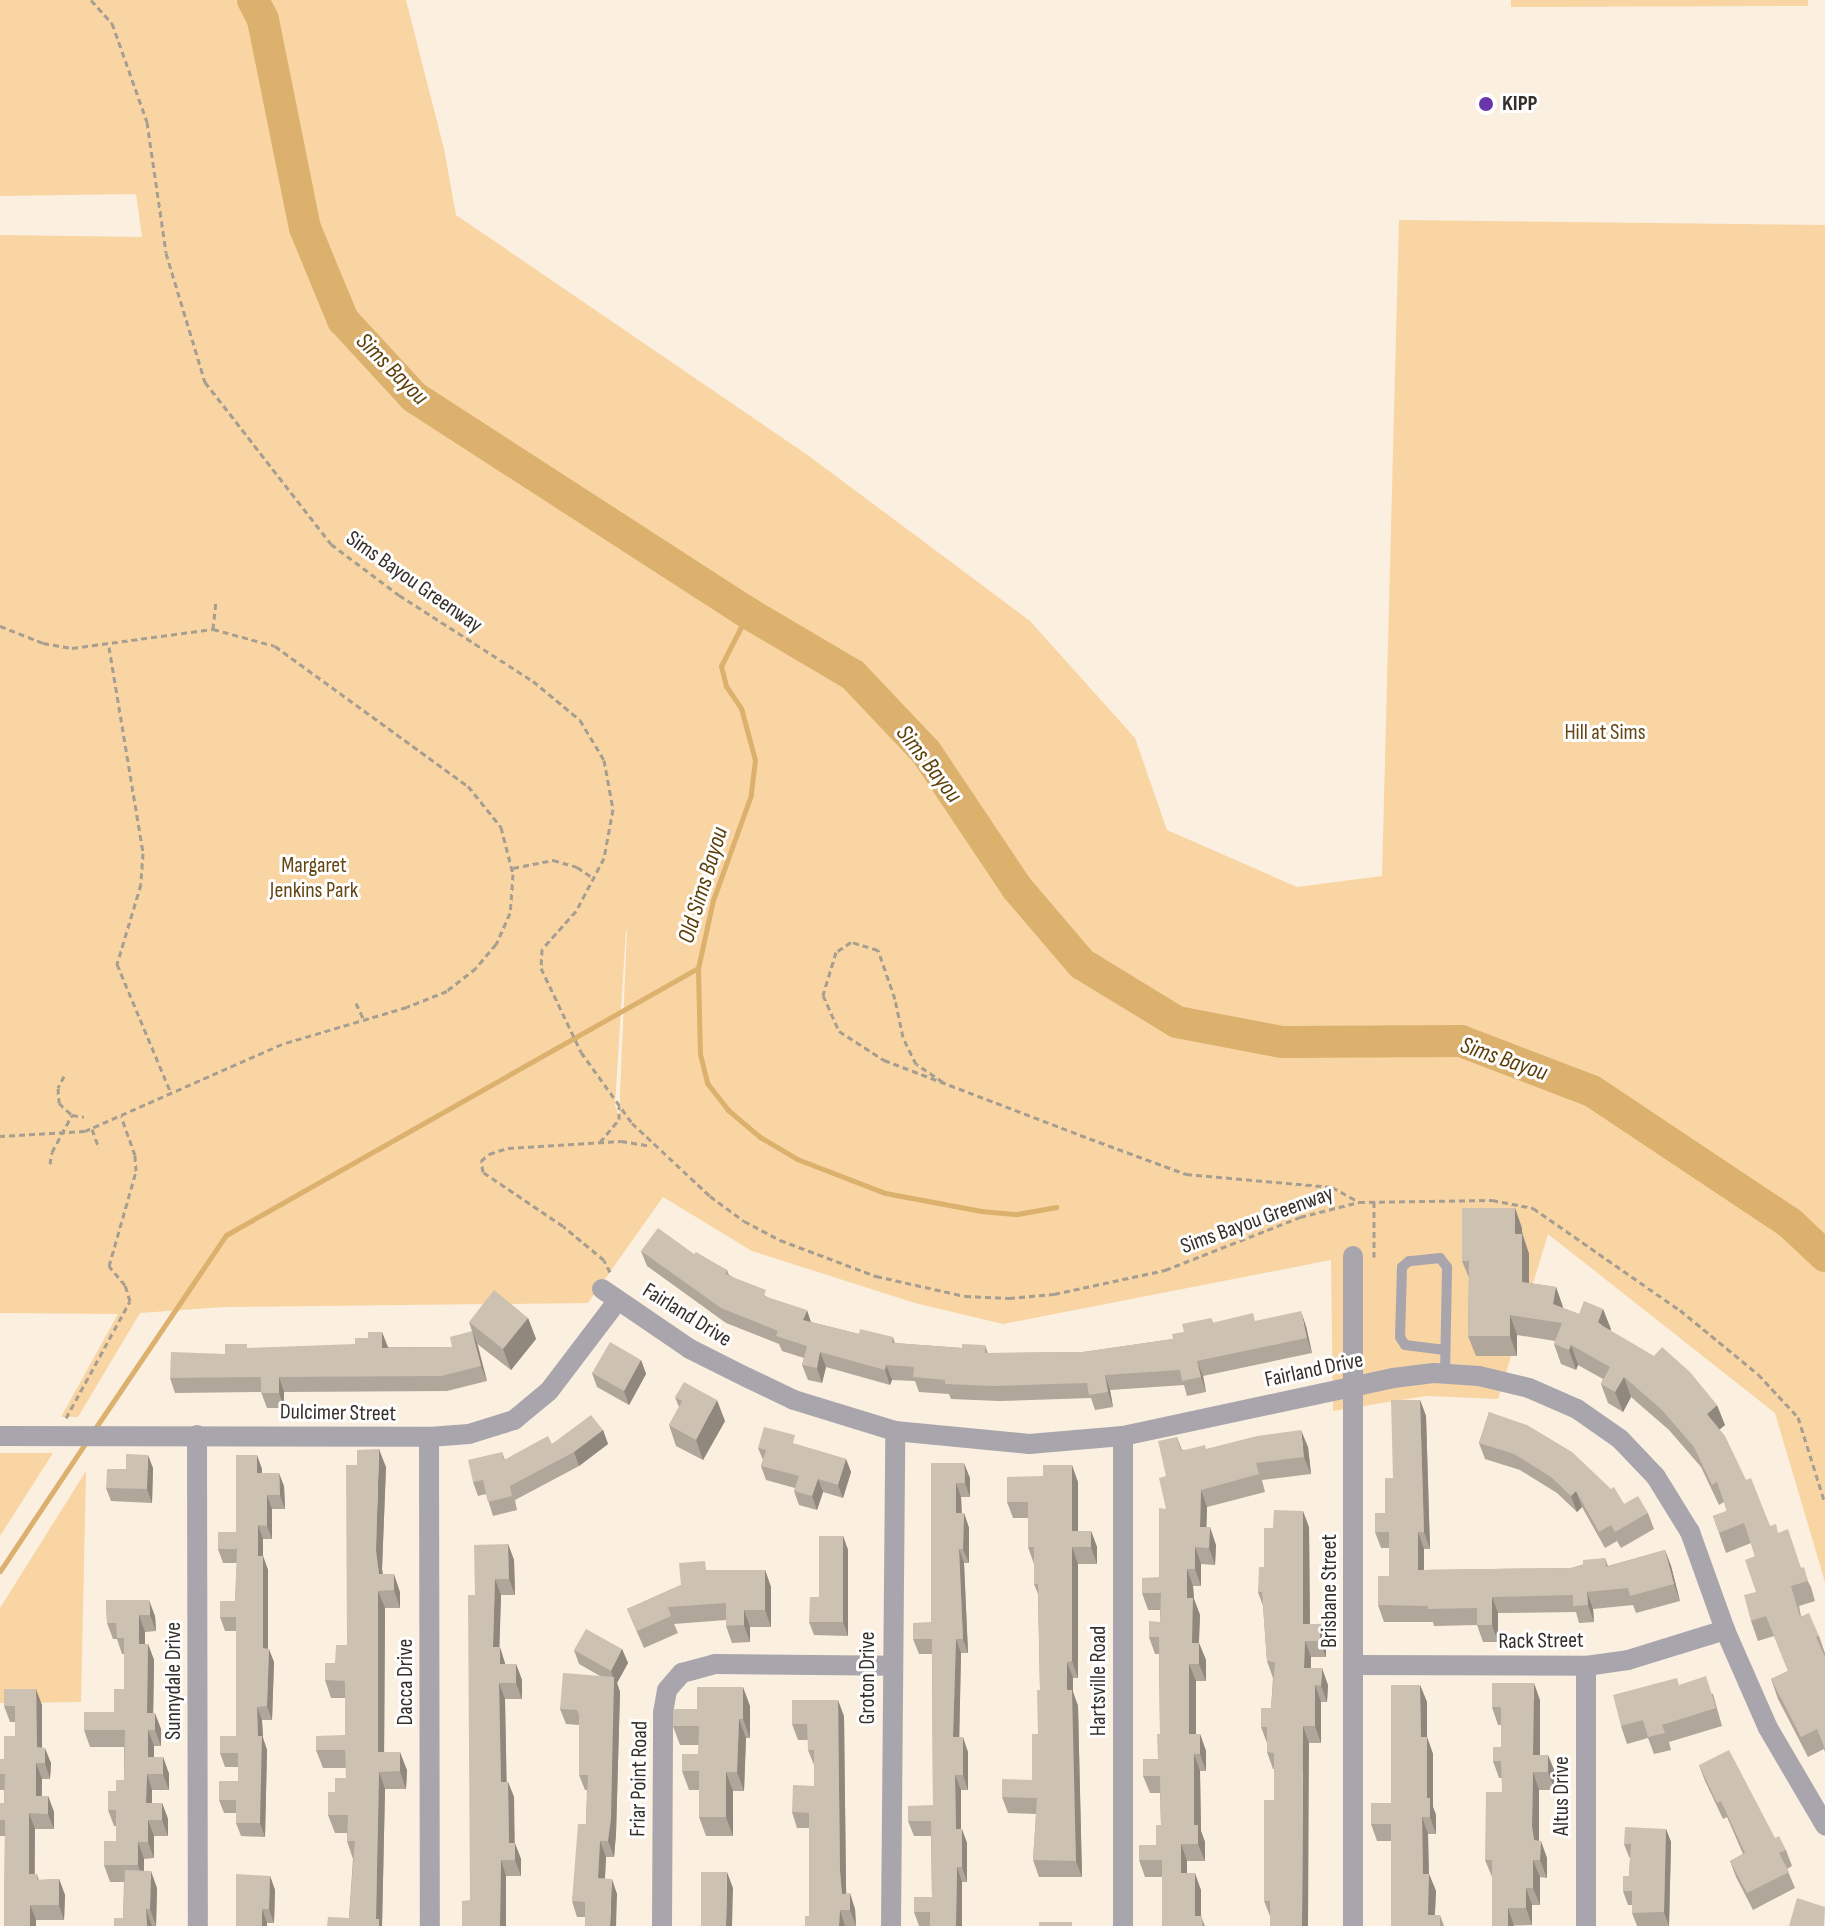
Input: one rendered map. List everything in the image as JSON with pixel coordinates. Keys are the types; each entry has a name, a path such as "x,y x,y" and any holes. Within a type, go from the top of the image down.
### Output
{"street":[{"name":"Brisbane Street","path":"1353,1256 1353,1926"},
{"name":"Dulcimer Street","path":"0,1436 429,1437 469,1434 514,1420 549,1391 611,1288"},
{"name":"Fairland Drive","path":"611,1288 690,1349 794,1400 895,1431 1029,1444 1123,1436 1393,1378 1445,1374 1479,1376 1529,1388 1577,1409 1620,1439 1656,1477 1690,1532 1725,1630 1768,1728 1825,1825"},
{"name":"Groton Drive","path":"891,1926 895,1431"},
{"name":"Sunnydale Drive","path":"197,1435 198,1926"},
{"name":"Hartsville Road","path":"1123,1436 1123,1926"},
{"name":"Dacca Drive","path":"429,1437 430,1926"},
{"name":"Rack Street","path":"1354,1665 1586,1666 1628,1660 1725,1630"},
{"name":"Friar Point Road","path":"662,1926 663,1713 667,1690 682,1673 697,1666 892,1666"},
{"name":"Altus Drive","path":"1586,1666 1586,1926"}],"lane":[{"path":"1445,1350 1405,1345 1400,1337 1402,1267 1409,1261 1440,1258 1447,1267 1445,1374"}],"path":[{"name":"Sims Bayou Greenway","path":"91,0 112,23 147,122 166,253 205,382 331,544 399,595 533,681 580,720 604,760 613,809 604,858 576,911 542,949 541,968 581,1052 619,1106 655,1147 733,1213 780,1240 876,1276 965,1296 1054,1294 1165,1270 1300,1217 1359,1202 1492,1200 1533,1208 1680,1310 1758,1374 1798,1417 1825,1503"},
{"path":"213,629 216,601"},
{"path":"0,626 60,647 108,645 213,629 275,646 468,786 501,827 513,868 510,913 496,944 462,982 429,1000 282,1044 92,1128 61,1135 0,1136"},
{"path":"108,645 143,853 141,884 117,964 171,1093"},
{"path":"513,868 553,860 577,867 593,878"},
{"path":"943,1082 916,1064 903,1037 895,999 878,950 851,942 836,952 823,995 839,1031 884,1060 1186,1174 1332,1187 1359,1202"},
{"path":"356,1003 363,1018"},
{"path":"64,1076 57,1097 63,1109 72,1115 84,1117"},
{"path":"600,1142 619,1119 619,1106"},
{"path":"50,1164 72,1115"},
{"path":"62,1435 130,1301 125,1285 109,1266 136,1171 135,1155 121,1115"},
{"path":"92,1128 99,1148"},
{"path":"611,1288 604,1260 563,1226 483,1172 481,1161 489,1154 508,1148 621,1141 655,1147"}],"green space":[{"path":"0,0 406,0 444,149 456,215 809,456 1030,621 1135,738 1167,830 1297,887 1382,876 1399,220 1825,225 1825,1582 1775,1413 1548,1234 1498,1399 1426,1396 1333,1411 1331,1260 1003,1324 915,1303 752,1251 663,1197 588,1303 223,1307 140,1313 78,1417 61,1417 118,1314 0,1313 0,235 142,237 136,194 0,196","holes":["627,931 619,1116 615,1105"]},
{"path":"1511,0 1808,0 1808,6 1511,7"},
{"path":"0,1453 53,1453 0,1536"},
{"path":"86,1471 81,1702 0,1703 0,1608"}],"building":[{"path":"1462,1208 1515,1208 1515,1234 1522,1234 1522,1282 1556,1287 1553,1304 1579,1314 1584,1301 1603,1309 1598,1322 1654,1356 1662,1347 1690,1372 1717,1405 1707,1414 1725,1436 1746,1480 1751,1478 1770,1526 1776,1524 1778,1533 1788,1529 1801,1568 1804,1567 1808,1581 1791,1586 1800,1617 1809,1613 1825,1657 1825,1749 1817,1729 1801,1737 1771,1679 1788,1671 1766,1616 1751,1621 1744,1595 1756,1592 1745,1560 1755,1556 1744,1523 1719,1533 1713,1516 1727,1511 1717,1482 1712,1485 1694,1447 1662,1410 1624,1377 1615,1392 1601,1384 1610,1367 1571,1345 1569,1350 1554,1344 1562,1323 1510,1315 1510,1336 1468,1336 1469,1261 1462,1261"},
{"path":"658,1228 694,1254 696,1252 727,1270 725,1274 766,1290 764,1296 807,1310 803,1320 859,1334 860,1329 893,1337 892,1343 962,1348 962,1344 985,1345 985,1353 1083,1352 1173,1339 1172,1334 1184,1332 1182,1324 1211,1318 1212,1323 1253,1313 1255,1321 1301,1311 1307,1338 1197,1361 1201,1377 1182,1381 1180,1370 1105,1375 1108,1392 1089,1395 1087,1383 945,1384 945,1380 913,1377 914,1367 886,1365 885,1370 820,1352 817,1368 802,1365 807,1346 776,1336 778,1331 721,1308 641,1251"},
{"path":"494,1290 528,1318 503,1349 469,1322"},
{"path":"472,1331 481,1366 441,1376 279,1377 279,1393 261,1393 261,1377 170,1378 171,1352 225,1354 225,1344 247,1344 247,1348 355,1344 355,1338 368,1338 368,1332 382,1332 382,1348 452,1347 450,1337"},
{"path":"610,1342 641,1360 624,1391 592,1373"},
{"path":"684,1382 717,1400 696,1440 669,1425 682,1401 675,1397"},
{"path":"1391,1400 1420,1400 1424,1532 1418,1532 1418,1570 1571,1568 1583,1565 1583,1560 1605,1558 1606,1567 1665,1550 1674,1584 1630,1596 1628,1588 1587,1592 1588,1605 1573,1606 1573,1595 1492,1597 1492,1625 1477,1625 1477,1608 1428,1609 1428,1606 1378,1605 1378,1576 1389,1576 1389,1532 1375,1532 1375,1513 1385,1513 1385,1478 1393,1478"},
{"path":"1489,1412 1527,1425 1572,1452 1611,1489 1614,1487 1624,1504 1638,1496 1648,1513 1615,1532 1611,1525 1599,1532 1576,1491 1571,1496 1551,1477 1514,1454 1479,1443"},
{"path":"591,1415 603,1430 574,1452 510,1486 512,1496 488,1502 483,1480 473,1482 468,1460 502,1452 504,1460 548,1436 552,1444"},
{"path":"764,1427 795,1435 793,1443 846,1459 838,1485 818,1479 812,1496 794,1491 799,1476 761,1466 766,1450 758,1448"},
{"path":"1301,1430 1304,1457 1256,1463 1259,1474 1201,1490 1200,1527 1210,1527 1209,1548 1195,1547 1195,1569 1187,1569 1187,1598 1193,1598 1192,1643 1199,1643 1199,1664 1189,1664 1189,1734 1200,1734 1200,1754 1194,1754 1194,1825 1198,1825 1198,1844 1181,1844 1181,1873 1195,1873 1195,1916 1202,1916 1202,1926 1162,1926 1162,1860 1139,1860 1139,1845 1156,1845 1156,1825 1161,1825 1160,1776 1143,1776 1143,1759 1158,1759 1157,1734 1160,1734 1159,1637 1149,1637 1149,1621 1160,1622 1161,1593 1142,1593 1142,1578 1159,1577 1159,1508 1166,1509 1159,1478 1166,1476 1158,1441 1177,1437 1181,1451"},
{"path":"379,1449 376,1551 379,1574 394,1574 394,1590 378,1591 378,1752 400,1752 400,1771 379,1772 376,1919 379,1919 379,1926 327,1926 328,1917 349,1918 355,1841 347,1841 348,1815 328,1815 328,1792 335,1792 335,1778 346,1778 345,1750 316,1750 316,1736 345,1735 345,1681 325,1680 325,1663 335,1663 336,1645 347,1645 346,1465 357,1465 357,1450"},
{"path":"126,1454 148,1455 147,1489 106,1488 107,1469 126,1469"},
{"path":"236,1455 257,1455 257,1473 279,1473 280,1495 267,1495 267,1526 258,1525 258,1556 263,1556 263,1648 269,1649 267,1706 257,1707 258,1736 262,1736 260,1823 236,1823 236,1800 219,1800 219,1781 238,1781 238,1753 220,1753 220,1736 236,1736 236,1617 220,1617 220,1601 235,1601 237,1549 218,1549 218,1532 236,1532"},
{"path":"931,1463 964,1463 965,1483 956,1483 956,1513 964,1513 963,1549 959,1549 963,1639 956,1639 953,1737 963,1737 963,1775 955,1775 956,1829 962,1829 962,1867 957,1867 956,1926 930,1926 930,1912 914,1912 914,1897 932,1897 931,1821 908,1821 908,1806 933,1805 932,1639 913,1639 913,1623 931,1622"},
{"path":"1043,1465 1072,1465 1072,1531 1091,1531 1091,1547 1072,1547 1072,1661 1067,1662 1067,1690 1072,1690 1076,1861 1033,1860 1037,1798 1002,1797 1002,1779 1032,1780 1032,1734 1038,1734 1037,1690 1040,1690 1038,1584 1034,1584 1034,1547 1028,1547 1028,1502 1007,1502 1007,1477 1043,1476"},
{"path":"1274,1510 1303,1511 1303,1624 1320,1624 1320,1641 1305,1641 1304,1668 1322,1668 1321,1686 1315,1685 1315,1726 1303,1726 1302,1926 1270,1926 1270,1901 1264,1901 1264,1800 1274,1800 1274,1753 1267,1752 1267,1727 1261,1727 1261,1708 1271,1708 1275,1662 1267,1661 1262,1592 1258,1592 1259,1567 1264,1567 1264,1528 1273,1528"},
{"path":"819,1536 843,1536 843,1622 809,1622 810,1597 819,1597"},
{"path":"508,1544 509,1579 495,1579 493,1647 500,1647 500,1664 516,1664 516,1683 499,1683 501,1782 508,1782 509,1843 515,1843 515,1860 501,1860 500,1926 462,1926 462,1901 470,1900 468,1595 475,1595 474,1545"},
{"path":"705,1561 706,1570 765,1570 765,1610 744,1610 744,1625 726,1626 726,1603 668,1607 671,1616 637,1631 627,1609 681,1585 679,1563"},
{"path":"106,1600 149,1600 150,1615 139,1615 139,1644 148,1644 147,1713 155,1713 155,1730 148,1730 148,1757 163,1757 163,1774 147,1774 146,1803 162,1803 162,1820 148,1820 148,1842 138,1842 138,1865 104,1865 104,1841 116,1841 116,1810 108,1810 108,1791 116,1791 116,1780 124,1780 125,1730 84,1730 84,1712 114,1712 114,1689 124,1689 124,1638 117,1638 116,1623 107,1623"},
{"path":"586,1629 622,1649 611,1671 574,1650"},
{"path":"563,1673 614,1677 611,1819 608,1841 600,1841 598,1878 612,1879 610,1926 585,1926 585,1902 572,1901 578,1824 586,1824 588,1775 579,1775 577,1710 560,1709"},
{"path":"1706,1676 1716,1708 1662,1725 1665,1733 1648,1737 1643,1720 1621,1726 1613,1695 1677,1678 1679,1685"},
{"path":"1492,1683 1534,1683 1533,1755 1548,1755 1548,1772 1533,1772 1532,1826 1534,1840 1541,1841 1540,1860 1533,1860 1533,1888 1526,1888 1526,1908 1508,1908 1508,1926 1492,1926 1492,1860 1485,1860 1486,1792 1502,1792 1501,1761 1493,1761 1493,1747 1501,1747 1501,1707 1492,1707"},
{"path":"1391,1685 1420,1685 1421,1737 1427,1737 1427,1798 1430,1798 1430,1817 1422,1817 1423,1874 1429,1874 1428,1915 1440,1915 1440,1926 1391,1926 1391,1824 1371,1824 1371,1803 1391,1803"},
{"path":"697,1687 743,1687 737,1772 726,1772 726,1817 699,1817 699,1771 682,1771 682,1754 698,1754 699,1726 673,1726 673,1709 697,1709"},
{"path":"4,1689 36,1689 37,1747 45,1748 45,1763 36,1763 36,1796 48,1796 48,1814 29,1813 29,1874 37,1874 37,1880 59,1879 59,1905 30,1905 30,1926 4,1926 5,1820 0,1820 0,1803 4,1803 5,1774 0,1774 0,1759 4,1759 4,1736 15,1736 15,1706 4,1706"},
{"path":"792,1700 838,1700 840,1871 842,1894 850,1893 850,1910 840,1910 839,1926 805,1926 805,1916 809,1916 809,1813 792,1812 793,1785 814,1786 814,1750 808,1750 807,1724 792,1724"},
{"path":"1729,1750 1775,1838 1779,1836 1786,1850 1779,1853 1789,1872 1747,1893 1730,1861 1745,1853 1721,1801 1717,1803 1699,1765"},
{"path":"1625,1827 1666,1829 1664,1912 1632,1913 1632,1891 1623,1891 1623,1876 1629,1876 1631,1844 1624,1844"},
{"path":"125,1870 151,1871 147,1926 114,1926 114,1918 123,1918"},
{"path":"701,1872 727,1872 726,1926 701,1926"},
{"path":"236,1874 270,1876 269,1909 262,1909 262,1926 236,1926"},
{"path":"1797,1898 1825,1907 1824,1926 1789,1926"},
{"path":"1039,1922 1072,1922 1072,1926 1039,1926"}],"waterway":[{"name":"Sims Bayou","path":"253,0 263,20 305,228 343,320 414,397 748,613 853,675 926,752 1017,888 1082,964 1177,1022 1282,1042 1461,1041 1592,1091 1790,1223 1825,1256"},
{"name":"Old Sims Bayou","path":"748,613 721,666 726,686 741,708 755,760 751,795 713,900 698,968 700,1054 707,1083 728,1110 760,1137 797,1159 885,1193 981,1211 1017,1214 1056,1207"},
{"path":"94,1430 226,1235 698,968"},
{"path":"0,1571 86,1442"}],"place":[{"name":"KIPP","path":"1486,104"}],"park label":[{"name":"Hill at Sims","path":"1605,733"},
{"name":"Margaret Jenkins Park","path":"314,878"}]}
